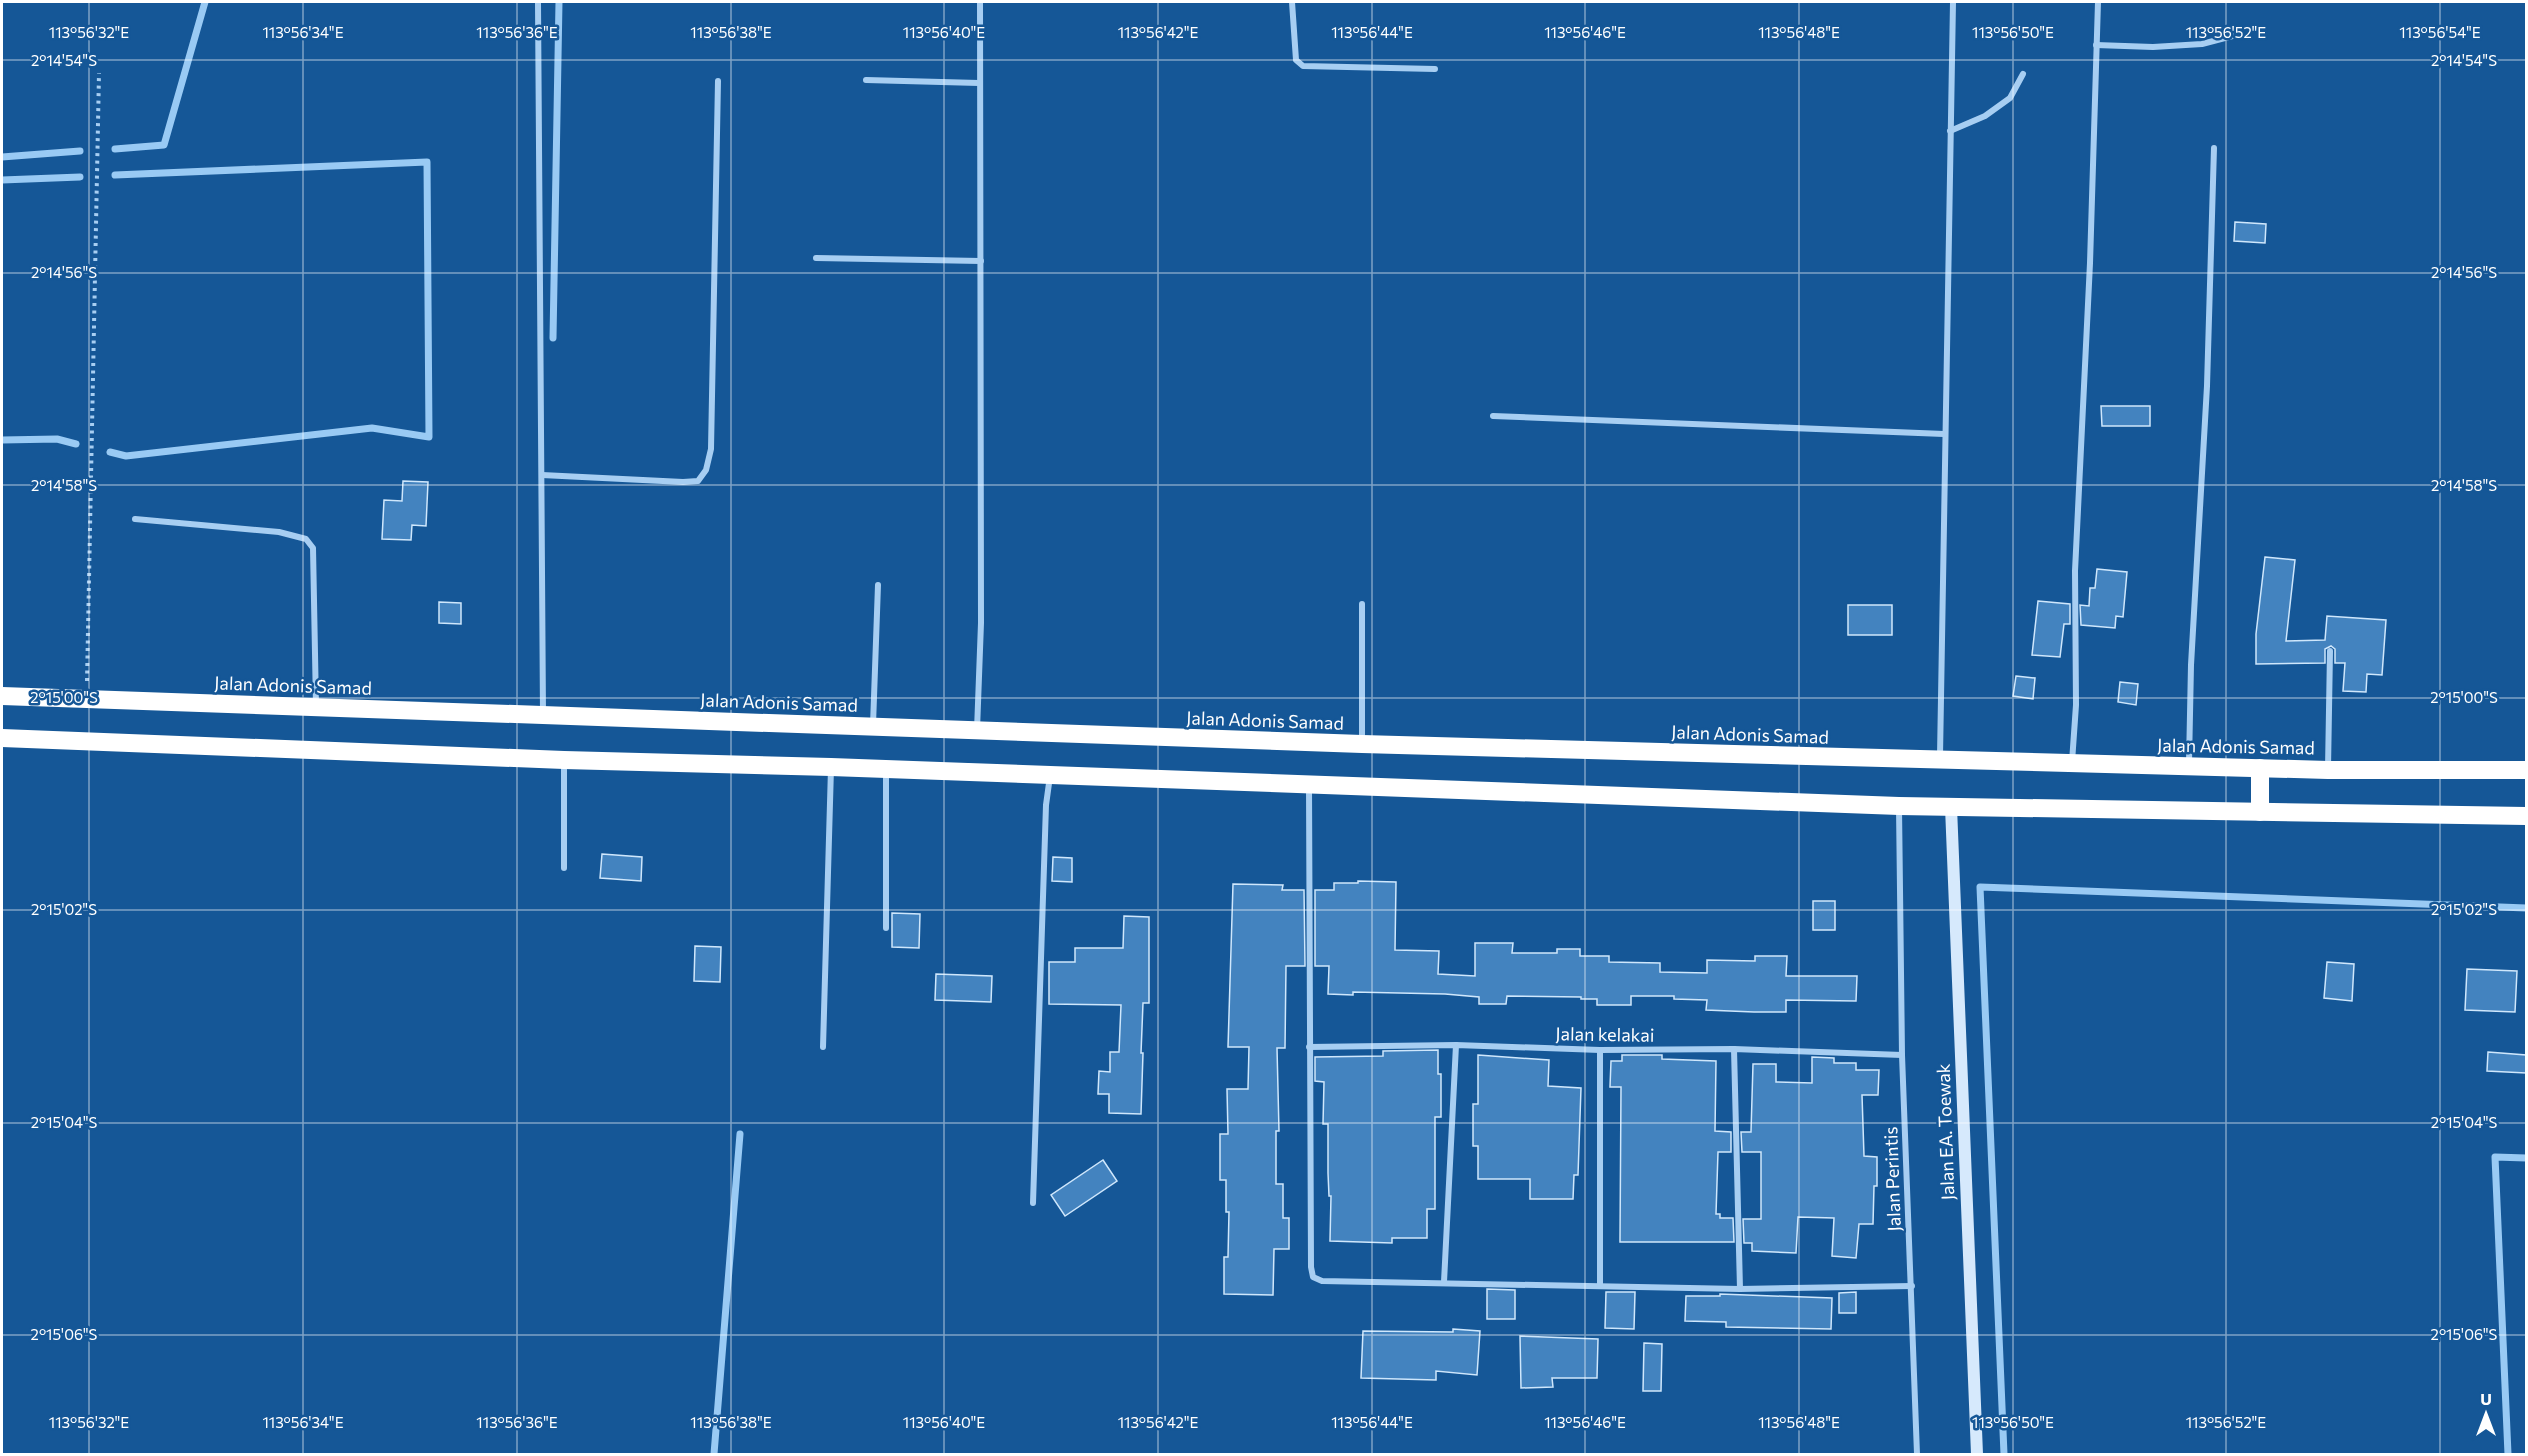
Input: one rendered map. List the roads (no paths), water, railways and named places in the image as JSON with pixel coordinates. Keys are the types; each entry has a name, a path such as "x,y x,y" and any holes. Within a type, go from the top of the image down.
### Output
{"highway":[{"name":"Jalan Adonis Samad","path":"2,696 1362,744 2189,767 2526,770"},
{"path":"2,738 564,760 831,767 1899,806 2526,816"},
{"path":"2260,768 2260,813"}],"street":[{"path":"977,730 981,623 980,2"},
{"path":"1292,2 1296,60 1303,66 1435,69"},
{"path":"1940,760 1953,2"},
{"path":"2072,763 2076,705 2075,571 2090,251 2098,2"},
{"path":"538,3 543,715"},
{"path":"2097,45 2153,47 2202,44 2240,34"},
{"path":"1950,131 1985,116 2010,98 2023,74"},
{"path":"866,80 979,83"},
{"path":"542,475 683,482 698,481 706,470 711,449 718,81"},
{"path":"2189,767 2191,664 2206,386 2214,148"},
{"path":"816,258 981,261"},
{"path":"1493,416 1944,434"},
{"path":"135,519 279,532 306,539 313,548 316,707"},
{"path":"873,726 878,585"},
{"path":"1362,604 1362,744"},
{"path":"2328,770 2330,651"},
{"path":"564,760 564,868"},
{"path":"823,1047 831,767"},
{"path":"886,769 886,928"},
{"path":"1033,1203 1046,805 1050,775"},
{"path":"1310,785 1309,1047 1311,1267 1313,1277 1322,1281 1740,1289 1912,1286"},
{"name":"Jalan Perintis","path":"1899,806 1902,1055 1917,1455"},
{"name":"Jalan EA. Toewak","path":"1951,807 1977,1455"},
{"path":"1444,1282 1456,1045"},
{"name":"Jalan kelakai","path":"1309,1047 1456,1045 1600,1050 1734,1049 1902,1055"},
{"path":"1734,1049 1740,1289"},
{"path":"1600,1050 1600,1285"}],"waterway":[{"path":"115,149 164,145 205,2"},
{"path":"553,338 559,2"},
{"path":"2,157 80,151"},
{"path":"110,452 126,456 372,428 429,437 427,162 115,175"},
{"path":"2,180 80,177"},
{"path":"2,440 57,439 76,444"},
{"path":"2004,1454 1980,887 2526,908"},
{"path":"714,1454 740,1134"},
{"path":"2508,1454 2495,1157 2526,1158"}]}
